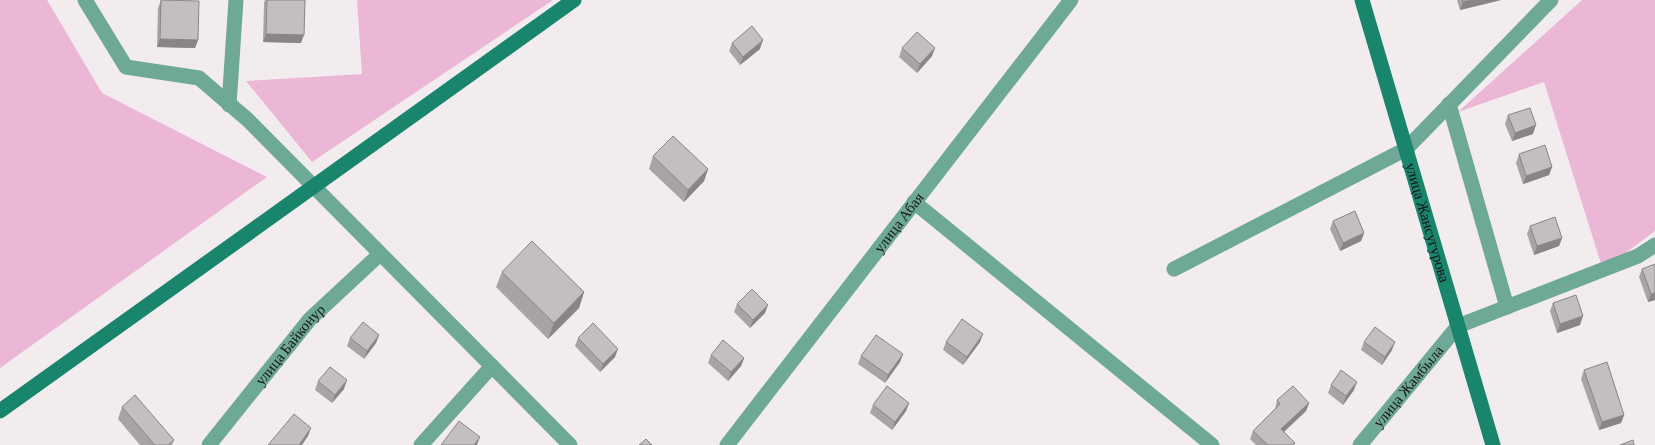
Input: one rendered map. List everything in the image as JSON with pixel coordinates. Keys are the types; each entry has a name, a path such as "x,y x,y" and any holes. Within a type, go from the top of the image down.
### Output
{"main road":[{"path":"0,411 574,0"},
{"name":"улица Жансугурова","path":"1362,0 1493,445"}],"street":[{"path":"85,0 126,67 199,78 313,187 570,445"},
{"path":"229,105 236,0"},
{"name":"улица Абая","path":"727,445 1071,0"},
{"path":"1174,269 1406,149 1551,0"},
{"path":"1449,104 1508,307"},
{"path":"914,202 1212,445"},
{"path":"1458,326 1638,256 1655,245"},
{"name":"улица Байконур","path":"209,445 310,320 380,254"},
{"name":"улица Жамбыла","path":"1360,445 1458,326"},
{"path":"421,445 492,366"}],"shaded area":[{"path":"0,0 47,0 102,93 267,177 0,368"},
{"path":"357,0 553,0 312,162 246,81 362,74"},
{"path":"1582,0 1655,0 1655,231 1603,270 1544,82 1458,112"}],"building":[{"path":"161,0 199,1 198,40 160,39"},
{"path":"267,0 305,0 304,35 266,34"},
{"path":"752,26 763,40 743,57 732,43"},
{"path":"917,32 935,48 920,64 902,48"},
{"path":"1530,108 1536,125 1515,133 1508,115"},
{"path":"673,136 708,169 688,190 653,156"},
{"path":"1545,145 1552,167 1526,176 1519,154"},
{"path":"1355,211 1364,233 1343,243 1333,221"},
{"path":"1555,217 1562,238 1537,246 1530,226"},
{"path":"532,241 584,292 554,323 502,272"},
{"path":"1655,264 1655,293 1651,294 1642,269"},
{"path":"752,289 768,305 753,320 737,304"},
{"path":"1576,295 1583,316 1560,324 1553,303"},
{"path":"962,319 983,334 967,357 946,342"},
{"path":"363,322 379,335 367,351 350,338"},
{"path":"593,323 618,349 603,364 578,338"},
{"path":"1375,327 1395,342 1385,357 1364,342"},
{"path":"876,335 903,354 888,375 861,356"},
{"path":"723,340 744,358 731,372 711,355"},
{"path":"1607,362 1624,415 1602,422 1584,370"},
{"path":"330,367 347,380 335,395 318,381"},
{"path":"1341,370 1357,382 1346,396 1331,385"},
{"path":"887,386 909,403 895,422 873,405"},
{"path":"1293,386 1309,403 1281,429 1295,443 1292,445 1268,445 1253,431 1280,404 1277,400"},
{"path":"135,395 174,440 168,445 155,445 122,407"},
{"path":"294,414 311,428 299,445 268,445"},
{"path":"459,421 480,437 474,445 441,445"},
{"path":"646,439 652,445 639,445"},
{"path":"1633,440 1634,445 1620,445"}]}
